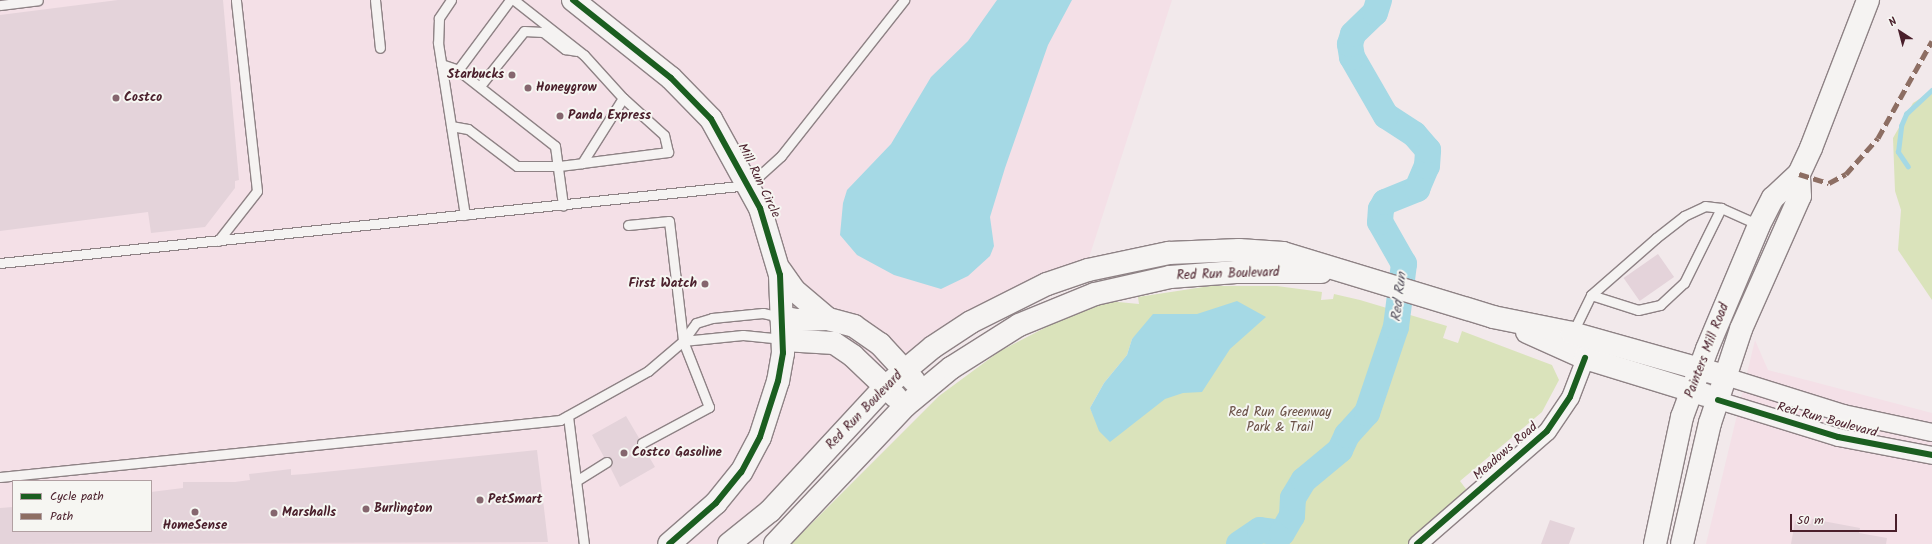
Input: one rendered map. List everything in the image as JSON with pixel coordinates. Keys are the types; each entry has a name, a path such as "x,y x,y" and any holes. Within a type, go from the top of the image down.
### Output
{"main road":[{"name":"Mill Run Circle","path":"573,0 698,103 724,136 749,185 769,230 778,267 783,299 781,317 784,340 778,381 760,436 740,472 704,517 669,544"},
{"name":"Painters Mill Road","path":"1655,544 1682,417 1700,368 1758,225 1773,198 1799,174 1844,70 1868,0"},
{"name":"Painters Mill Road","path":"1682,544 1686,514 1718,400 1762,278 1800,196 1799,174"},
{"name":"Red Run Boulevard","path":"729,544 770,511 885,387 933,347 1010,300 1088,270 1170,253 1239,250 1283,253 1342,273 1493,317 1718,400"},
{"path":"778,267 794,290 828,319 870,335 923,391"},
{"name":"Red Run Boulevard","path":"775,544 905,406 950,368 1012,329 1095,294 1205,273 1342,273"},
{"path":"781,317 797,320 828,319"},
{"path":"784,340 834,343 905,406"},
{"path":"778,381 803,350 818,343 834,343"},
{"name":"Red Run Boulevard","path":"1575,347 1700,368 1726,376"}],"street":[{"name":"Meadows Road","path":"1417,544 1548,431 1570,397 1575,347"},
{"name":"Red Run Boulevard","path":"1726,376 1843,413 1932,432"},
{"name":"Red Run Boulevard","path":"1718,400 1838,437 1932,455"}],"lane":[{"path":"0,5 38,0"},
{"path":"218,241 257,191 236,0"},
{"path":"375,0 380,48"},
{"path":"451,0 439,18 441,64 465,215"},
{"path":"458,70 510,0"},
{"path":"451,126 468,129 517,166 559,166 668,152 664,135 623,98 580,52 514,0"},
{"path":"0,263 749,185 781,156 904,0"},
{"path":"480,86 524,31 543,32 565,48 580,52"},
{"path":"441,64 458,70 555,146 559,166 563,205"},
{"path":"582,163 623,98"},
{"path":"1575,347 1592,295 1684,216 1705,206 1721,208 1758,225"},
{"path":"1592,295 1638,310 1660,305 1684,283 1721,208"},
{"path":"628,225 669,221 683,341 709,407 642,443"},
{"path":"0,477 560,420 648,371 683,341 696,323 712,318 763,313 781,317"},
{"path":"683,341 743,335 784,340"},
{"path":"568,416 584,544"},
{"path":"576,481 607,462"}],"shaded area":[{"path":"0,0 1172,0 1087,264 969,317 721,544 0,544"},
{"path":"1755,340 1768,370 1932,413 1932,544 1706,544"}],"green space":[{"path":"1932,91 1932,300 1898,250 1901,210 1895,191 1893,138 1913,103"},
{"name":"Red Run Greenway Park & Trail","path":"1210,286 1277,286 1322,292 1321,300 1333,299 1334,294 1360,300 1447,326 1443,338 1458,343 1462,331 1552,365 1559,380 1542,412 1460,481 1469,493 1424,544 791,544 939,396 1000,351 1056,322 1108,301 1139,304 1138,297","holes":["1145,327 1093,414 1090,408 1104,383 1127,355 1132,339"]}],"water":[{"path":"997,0 1072,0 1048,45 1005,168 990,217 994,246 990,256 968,276 941,289 894,275 857,255 840,235 843,203 847,190 891,144 931,77 968,41"},
{"path":"1237,301 1266,317 1230,349 1202,392 1183,393 1165,399 1110,442 1099,431 1090,408 1104,383 1127,355 1132,339 1153,314 1197,314"}],"building":[{"name":"Costco","path":"118,0 223,0 239,180 235,181 235,188 205,227 151,233 148,212 0,231 0,15"},
{"path":"1658,254 1674,277 1640,301 1624,278"},
{"name":"Costco Gasoline","path":"626,416 639,438 637,446 644,448 655,467 620,487 610,467 612,459 604,457 592,435"},
{"path":"537,450 548,542 0,544 0,508 12,507 12,532 152,532 152,492 183,488 183,482 235,482 250,480 249,474 291,469 291,475"},
{"path":"1812,519 1860,528 1859,533 1887,538 1886,544 1791,544 1795,521 1811,524"},
{"path":"1550,520 1575,528 1569,544 1541,544"}],"waterway":[{"name":"Red Run","path":"1239,544 1260,530 1282,533 1292,516 1293,498 1304,480 1340,450 1347,435 1367,413 1396,327 1404,264 1380,222 1381,209 1385,202 1417,189 1427,166 1428,150 1414,134 1386,116 1352,57 1350,44 1353,34 1375,13 1379,0"},
{"path":"1908,167 1898,152 1901,126 1906,114 1932,90"}],"marked path":[{"path":"1799,174 1829,183 1846,174 1878,138 1932,41"}],"cycle path":[{"path":"573,0 671,78 711,119 760,208 780,275 783,353 778,381 760,437 741,472 716,503 669,544"},
{"path":"1417,544 1547,431 1570,397 1585,358"},
{"path":"1718,400 1838,437 1932,455"}],"place":[{"name":"Starbucks","path":"512,75"},
{"name":"Honeygrow","path":"528,88"},
{"name":"Costco","path":"116,98"},
{"name":"Panda Express","path":"560,116"},
{"name":"First Watch","path":"705,284"},
{"name":"Costco Gasoline","path":"624,453"},
{"name":"PetSmart","path":"480,500"},
{"name":"Burlington","path":"366,509"},
{"name":"HomeSense","path":"195,512"},
{"name":"Marshalls","path":"274,513"}]}
